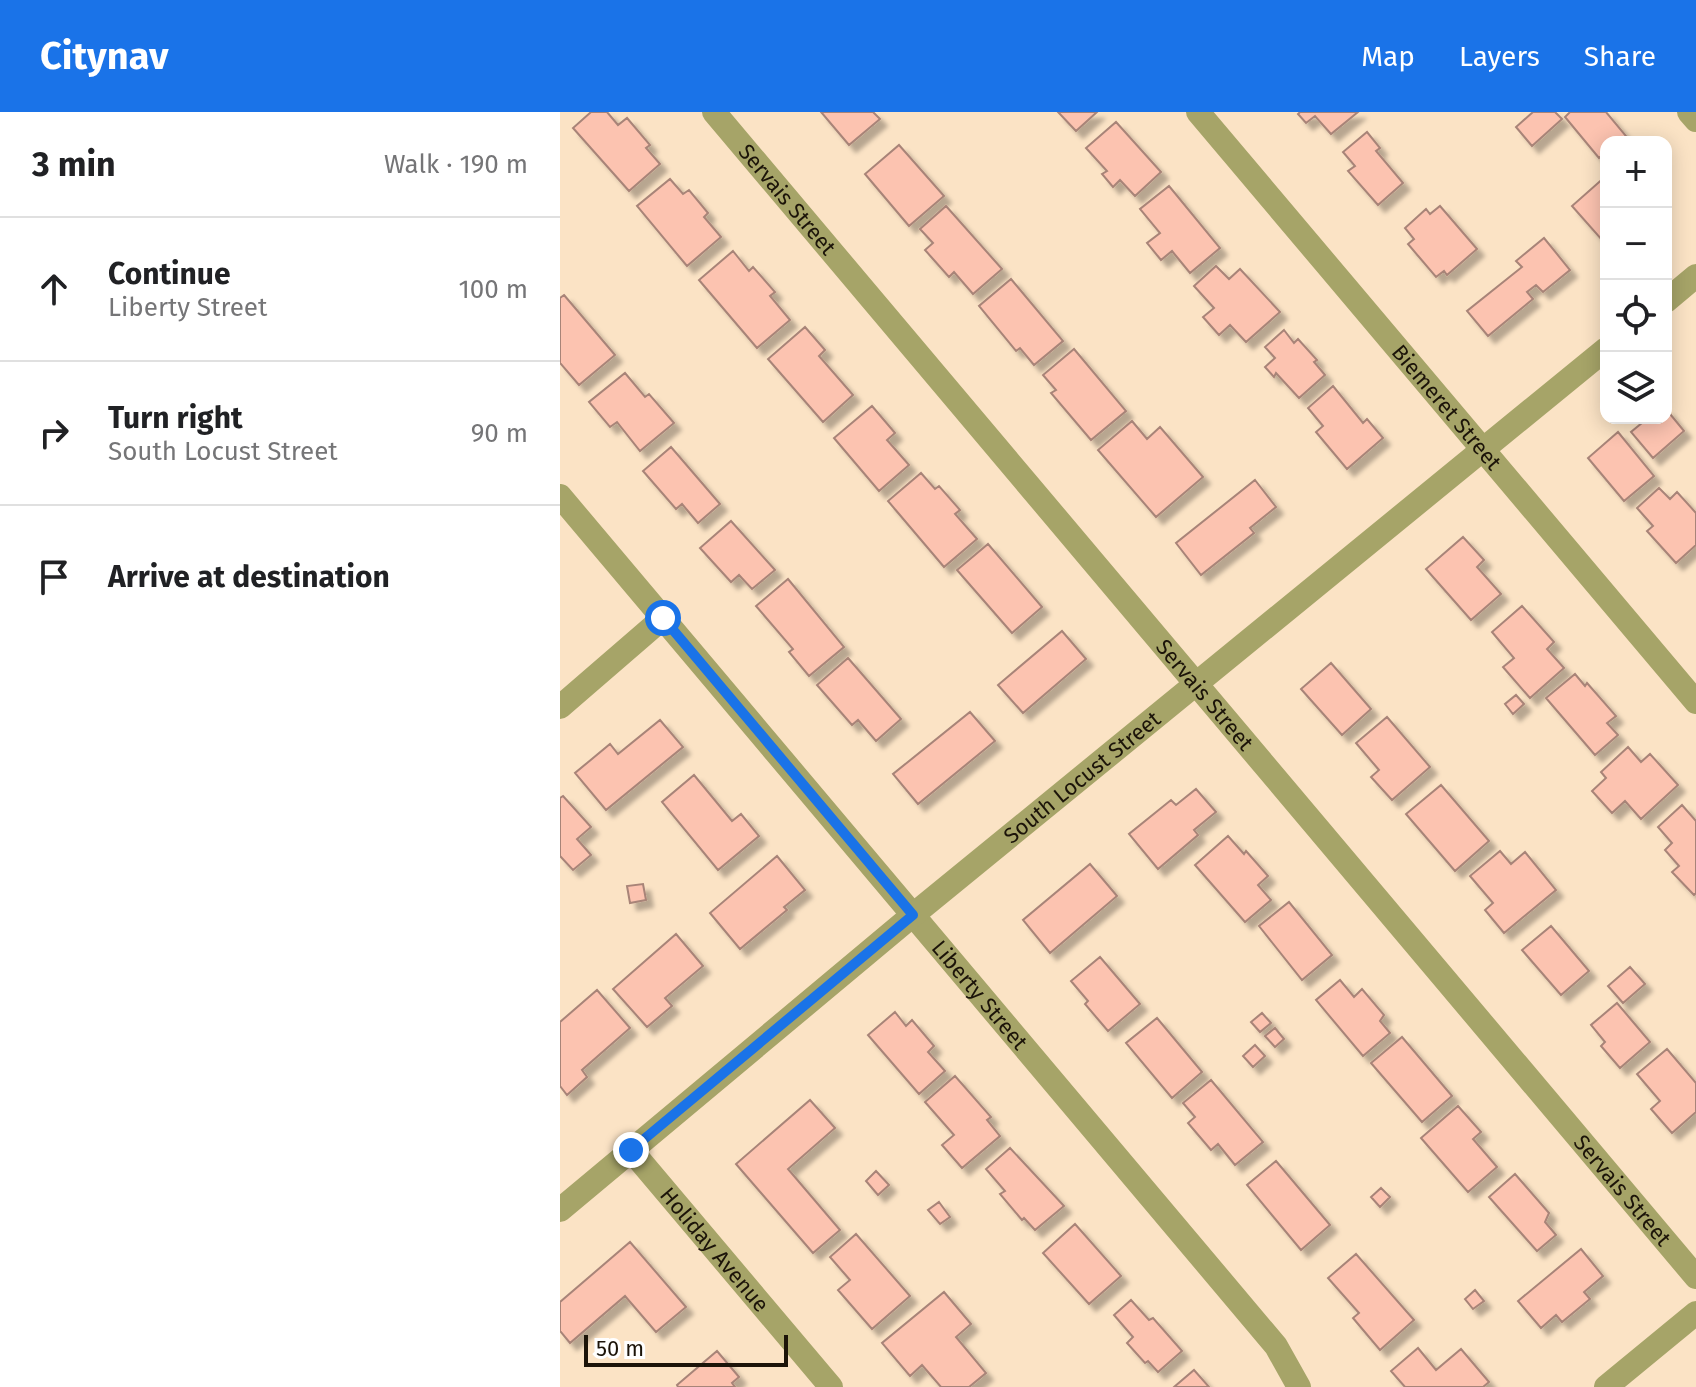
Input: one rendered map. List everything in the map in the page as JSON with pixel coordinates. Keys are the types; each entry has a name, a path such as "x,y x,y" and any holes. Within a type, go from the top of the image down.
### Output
{"street":[{"name":"Servais Street","path":"714,112 1696,1277"},
{"name":"Biemeret Street","path":"1198,112 1696,702"},
{"path":"1689,112 1696,120"},
{"path":"1672,296 1696,276"},
{"name":"South Locust Street","path":"560,1210 913,915 1602,352"},
{"name":"Liberty Street","path":"560,496 1276,1346 1299,1387"},
{"path":"560,707 663,618"},
{"name":"Holiday Avenue","path":"631,1150 831,1387"},
{"path":"1606,1387 1696,1313"}],"building":[{"path":"591,112 607,112 618,125 627,118 650,145 646,148 660,164 629,191 573,128"},
{"path":"821,112 873,112 880,119 849,145"},
{"path":"1058,112 1097,112 1076,131"},
{"path":"1358,112 1331,134 1315,116 1306,123 1298,114"},
{"path":"1533,112 1555,112 1562,119 1532,146 1516,127"},
{"path":"1570,112 1606,112 1626,136 1600,136 1599,158 1565,117"},
{"path":"1116,122 1161,172 1135,196 1120,180 1113,187 1102,174 1107,171 1086,148"},
{"path":"1367,132 1380,148 1376,151 1403,183 1378,205 1348,171 1355,166 1343,152"},
{"path":"899,145 944,196 909,226 865,174"},
{"path":"670,179 683,194 689,190 708,213 704,217 721,237 687,266 637,206"},
{"path":"1600,181 1600,238 1572,206"},
{"path":"1169,186 1220,248 1190,273 1172,251 1161,260 1147,243 1160,233 1140,209"},
{"path":"946,206 1002,269 973,294 954,272 949,277 925,250 933,243 920,229"},
{"path":"1440,206 1477,249 1447,275 1444,271 1436,277 1408,244 1414,239 1405,228 1426,209 1430,214"},
{"path":"1544,238 1570,270 1543,292 1536,285 1527,292 1533,299 1488,336 1467,311 1522,267 1516,261"},
{"path":"733,251 749,271 753,267 775,292 770,296 790,320 757,348 699,280"},
{"path":"1216,266 1229,279 1240,269 1280,312 1246,342 1230,325 1219,335 1203,317 1214,308 1194,286"},
{"path":"1011,279 1063,341 1034,365 1020,348 1016,351 979,306"},
{"path":"564,295 615,355 579,385 560,363 560,298"},
{"path":"805,327 825,350 819,356 853,395 823,422 768,359"},
{"path":"1284,330 1294,343 1298,339 1317,360 1314,362 1325,375 1299,398 1276,373 1274,377 1265,367 1275,358 1265,347"},
{"path":"1074,349 1126,411 1091,440 1051,393 1056,390 1043,375"},
{"path":"625,373 645,397 649,394 674,423 640,451 617,422 610,427 589,402"},
{"path":"1333,386 1363,423 1367,419 1383,438 1347,469 1316,432 1323,426 1308,408"},
{"path":"872,406 895,433 887,440 909,465 879,491 834,438"},
{"path":"1672,416 1684,431 1653,458 1631,432 1641,424 1672,424"},
{"path":"1132,421 1147,439 1160,427 1203,477 1156,517 1098,450"},
{"path":"1618,432 1654,476 1624,501 1588,458"},
{"path":"671,447 720,504 698,523 682,504 676,509 643,471"},
{"path":"921,473 935,489 939,486 960,510 955,514 977,539 944,567 888,501"},
{"path":"1255,480 1276,507 1250,528 1254,533 1201,575 1176,543"},
{"path":"1659,488 1670,499 1677,492 1696,513 1696,545 1676,563 1647,531 1653,526 1637,508"},
{"path":"731,521 775,570 752,589 739,575 731,582 700,548"},
{"path":"1463,537 1484,560 1477,567 1501,594 1471,620 1426,569"},
{"path":"988,544 1042,607 1012,633 957,570"},
{"path":"788,579 844,647 809,676 789,652 793,649 756,606"},
{"path":"1522,606 1554,642 1547,649 1564,668 1530,698 1503,667 1514,658 1492,632"},
{"path":"1062,631 1086,659 1023,713 998,685"},
{"path":"848,658 901,719 876,741 858,720 852,725 817,685"},
{"path":"1331,663 1371,709 1342,735 1301,689"},
{"path":"1575,674 1616,716 1607,723 1618,735 1595,755 1546,698"},
{"path":"1516,695 1524,704 1513,714 1505,704"},
{"path":"970,712 995,741 918,804 893,774"},
{"path":"1387,717 1430,767 1392,800 1371,777 1379,770 1356,743"},
{"path":"660,720 683,747 606,810 575,773 610,744 618,754"},
{"path":"1628,747 1641,762 1650,754 1678,785 1641,819 1625,801 1612,813 1592,791 1606,778 1601,772"},
{"path":"694,775 732,821 741,814 759,836 718,870 662,802"},
{"path":"1441,785 1489,841 1455,871 1406,814"},
{"path":"1196,789 1216,812 1194,830 1198,835 1158,869 1129,834 1171,800 1176,805"},
{"path":"563,796 591,827 577,839 591,855 573,870 560,856 560,798"},
{"path":"1682,805 1696,821 1694,895 1672,872 1679,866 1665,850 1672,843 1658,827"},
{"path":"1228,836 1268,876 1258,885 1271,900 1245,922 1195,865"},
{"path":"1500,851 1511,864 1525,852 1556,890 1504,933 1485,910 1493,903 1470,876"},
{"path":"777,856 805,890 784,907 787,910 740,949 710,913"},
{"path":"1090,864 1117,896 1050,953 1023,920"},
{"path":"643,884 646,900 630,903 627,886"},
{"path":"1289,902 1332,955 1302,980 1259,926"},
{"path":"1551,926 1589,971 1561,995 1522,950"},
{"path":"676,934 703,966 665,998 672,1006 647,1027 613,989"},
{"path":"1100,957 1140,1004 1108,1031 1085,1004 1088,1001 1071,981"},
{"path":"1630,967 1645,984 1623,1003 1608,986"},
{"path":"1340,980 1354,997 1362,989 1384,1015 1380,1021 1390,1033 1363,1056 1316,1000"},
{"path":"597,990 630,1028 582,1070 587,1077 567,1095 560,1086 560,1022"},
{"path":"1617,1003 1650,1042 1620,1068 1601,1046 1605,1042 1591,1025"},
{"path":"895,1012 906,1026 912,1020 934,1046 928,1052 945,1071 919,1094 868,1035"},
{"path":"1262,1013 1271,1023 1260,1032 1251,1022"},
{"path":"1157,1018 1202,1072 1172,1098 1126,1043"},
{"path":"1275,1028 1284,1039 1275,1047 1265,1036"},
{"path":"1402,1037 1452,1096 1422,1122 1371,1063"},
{"path":"1255,1045 1265,1056 1253,1067 1243,1056"},
{"path":"1667,1049 1696,1083 1696,1112 1672,1133 1651,1109 1660,1101 1637,1074"},
{"path":"955,1076 991,1117 987,1120 1000,1136 962,1168 942,1145 954,1135 925,1102"},
{"path":"1211,1080 1263,1142 1235,1165 1218,1144 1211,1150 1188,1123 1195,1117 1183,1103"},
{"path":"810,1100 835,1128 788,1169 840,1230 813,1253 736,1164"},
{"path":"1458,1106 1481,1132 1473,1139 1497,1167 1468,1192 1421,1138"},
{"path":"1010,1148 1064,1206 1035,1230 1000,1194 1005,1191 986,1169"},
{"path":"1276,1161 1330,1225 1301,1250 1247,1185"},
{"path":"876,1171 889,1185 878,1195 866,1181"},
{"path":"1515,1174 1549,1213 1545,1222 1556,1235 1537,1251 1489,1197"},
{"path":"1381,1188 1390,1197 1380,1207 1371,1197"},
{"path":"939,1202 950,1217 940,1224 928,1210"},
{"path":"1075,1224 1121,1276 1089,1304 1043,1253"},
{"path":"856,1234 910,1296 872,1329 838,1290 850,1280 830,1257"},
{"path":"630,1242 686,1307 656,1332 625,1296 570,1343 560,1331 560,1302"},
{"path":"1581,1249 1603,1276 1584,1292 1590,1299 1562,1322 1556,1315 1541,1328 1518,1301"},
{"path":"1356,1254 1414,1320 1380,1350 1353,1318 1359,1313 1328,1278"},
{"path":"1475,1290 1484,1301 1473,1309 1465,1299"},
{"path":"944,1292 971,1324 956,1337 986,1373 969,1387 941,1387 922,1365 910,1376 882,1343"},
{"path":"1131,1300 1149,1320 1153,1318 1182,1351 1158,1372 1127,1343 1133,1337 1114,1315"},
{"path":"1418,1348 1436,1370 1461,1349 1489,1382 1483,1387 1405,1387 1391,1371"},
{"path":"717,1351 739,1377 732,1383 735,1387 678,1387 677,1385"},
{"path":"1194,1370 1209,1387 1174,1387"}],"route":[{"path":"631,1150 913,915 663,618"}]}
